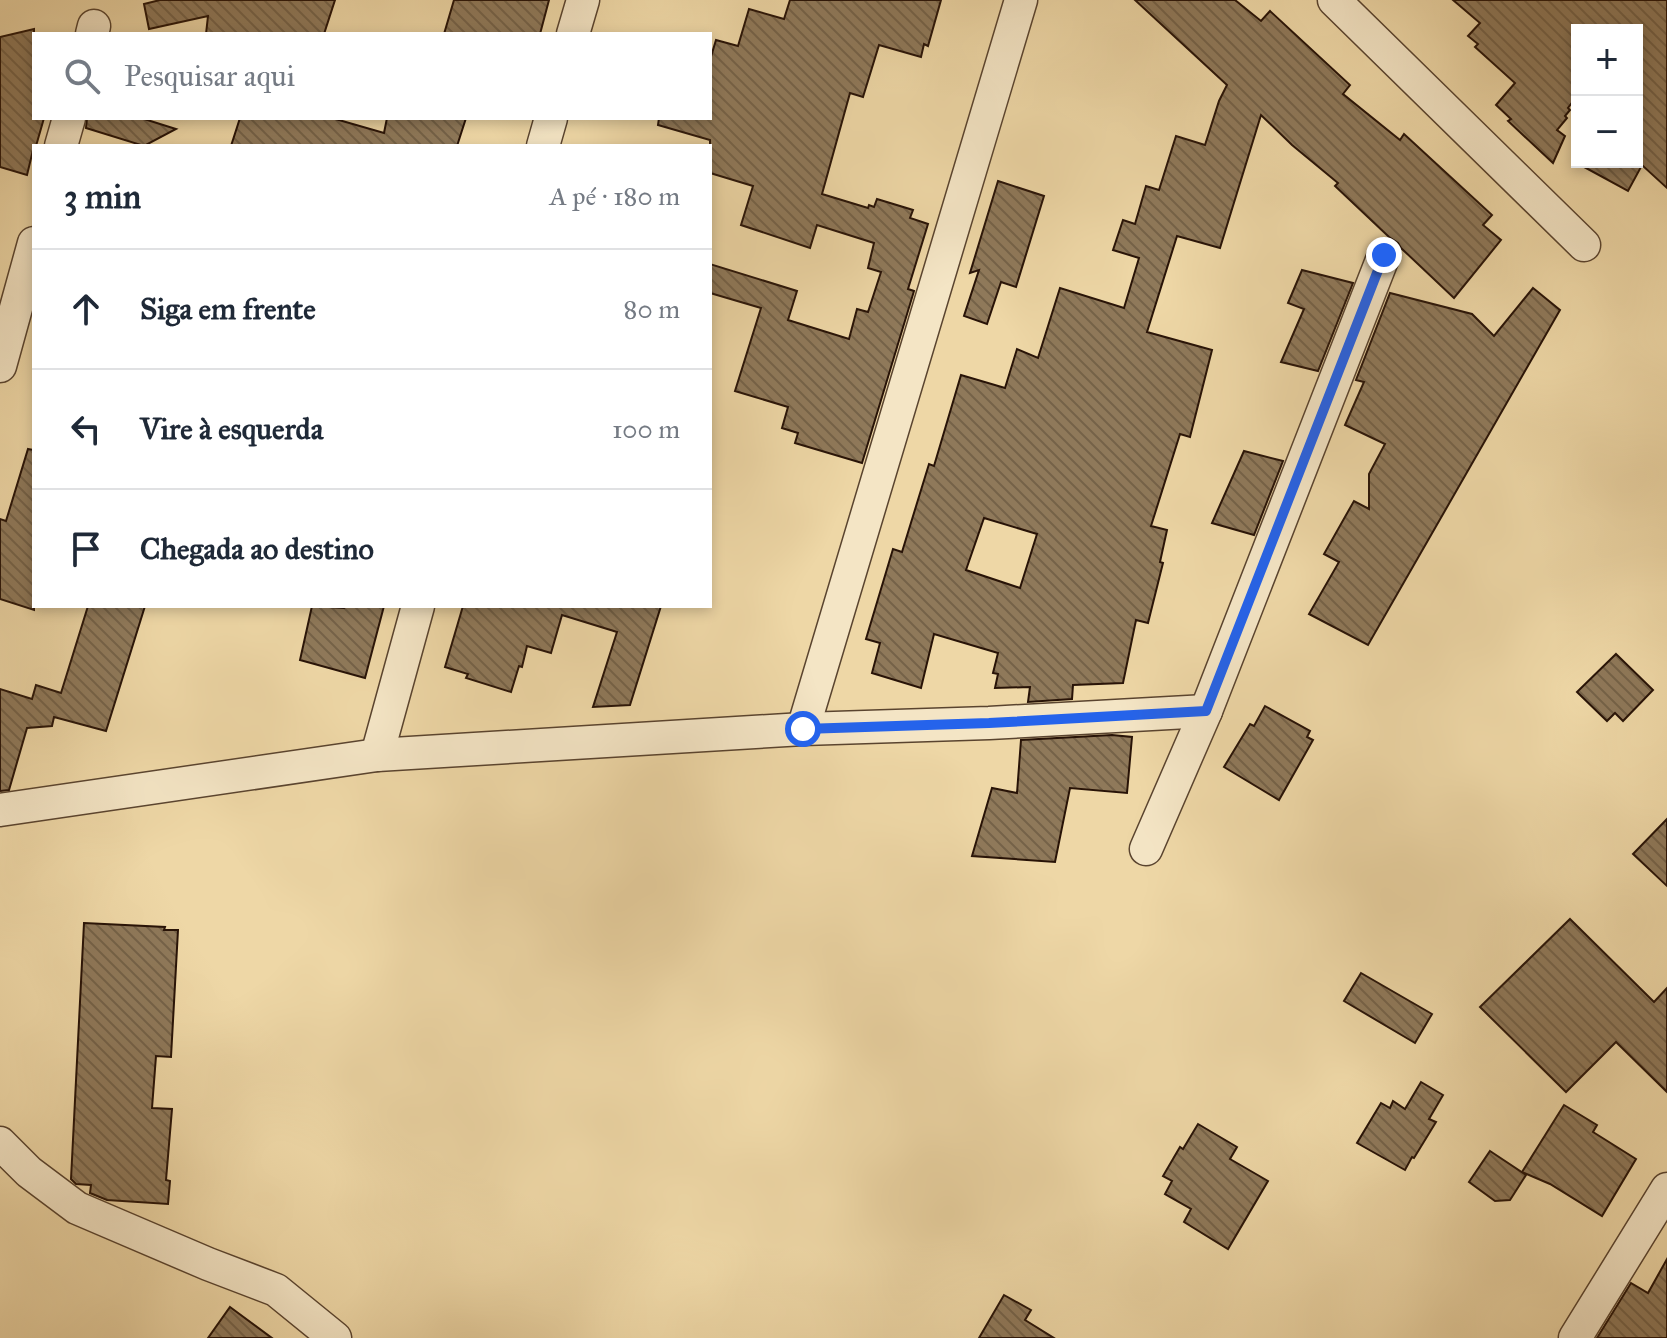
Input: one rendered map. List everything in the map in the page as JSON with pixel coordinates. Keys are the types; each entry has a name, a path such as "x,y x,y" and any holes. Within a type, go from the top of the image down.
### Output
{"street":[{"path":"574,32 583,0"},
{"path":"803,729 1021,0"},
{"path":"1334,0 1584,245"},
{"path":"62,144 68,120"},
{"path":"544,144 550,120"},
{"path":"0,366 32,250"},
{"path":"1146,849 1206,711 1384,255"},
{"path":"377,755 417,608"},
{"path":"0,810 377,755 803,729 1206,711"},
{"path":"0,1143 29,1172 77,1208 276,1290 335,1338"},
{"path":"1575,1338 1667,1189"}],"building":[{"path":"160,0 335,0 325,32 206,32 208,16 149,29 144,4"},
{"path":"454,0 549,0 541,32 445,32"},
{"path":"790,0 941,0 928,46 924,44 921,57 879,45 863,97 850,93 822,194 868,208 869,205 874,207 877,199 913,210 910,218 928,224 908,289 914,291 862,463 795,443 798,433 782,428 788,407 735,391 761,308 712,294 712,265 797,291 788,320 849,339 857,309 868,312 881,272 868,268 874,243 817,225 810,248 741,225 753,186 712,174 710,140 658,125 659,120 712,120 712,53 716,40 738,46 749,9 784,19"},
{"path":"1135,0 1235,0 1261,21 1270,11 1350,85 1343,94 1400,140 1404,134 1492,215 1483,225 1501,240 1454,298 1335,186 1338,183 1261,115 1220,248 1177,236 1147,332 1212,350 1190,437 1180,434 1151,526 1167,530 1160,562 1163,563 1148,623 1136,620 1123,683 1073,685 1072,699 1028,702 1030,687 995,688 998,674 993,673 998,653 934,634 921,688 872,673 880,643 866,639 893,549 902,552 929,464 934,466 961,375 1005,388 1017,349 1038,358 1060,288 1124,308 1139,258 1113,250 1123,220 1135,224 1146,186 1159,190 1176,136 1205,145 1227,85","holes":["984,518 1037,534 1020,588 966,570"]},
{"path":"1453,0 1667,0 1667,188 1643,166 1643,24 1571,24 1571,104 1565,116 1567,118 1557,130 1565,136 1553,163 1508,121 1511,119 1496,105 1515,83 1475,47 1478,44 1468,36 1480,23"},
{"path":"34,29 32,120 43,120 37,144 32,144 27,175 0,167 0,37"},
{"path":"87,120 147,120 176,129 148,144 138,144 86,128"},
{"path":"239,120 339,120 384,133 387,120 465,120 458,144 232,144"},
{"path":"1586,168 1640,168 1628,191"},
{"path":"998,181 1044,196 1016,287 1001,282 987,324 964,316 979,270 970,273"},
{"path":"1302,270 1353,283 1318,371 1281,362 1304,309 1288,303"},
{"path":"1533,288 1560,310 1368,645 1309,614 1339,562 1324,554 1354,501 1369,509 1369,474 1385,444 1345,425 1364,382 1356,380 1390,293 1472,314 1494,336"},
{"path":"28,449 32,450 34,610 0,599 0,519 6,521"},
{"path":"1244,451 1283,461 1254,535 1212,523"},
{"path":"87,608 144,608 106,731 54,717 52,726 27,728 9,790 0,791 0,689 32,699 36,685 61,693"},
{"path":"312,608 383,608 365,678 300,660"},
{"path":"462,608 660,608 630,705 593,707 617,632 562,615 551,653 527,646 511,692 466,678 468,674 445,667"},
{"path":"1616,654 1653,690 1623,721 1615,713 1607,721 1577,692"},
{"path":"1265,706 1310,731 1307,737 1313,740 1279,800 1224,767 1250,724 1254,726"},
{"path":"1112,735 1132,737 1127,793 1070,788 1055,862 972,856 992,788 1017,793 1021,740"},
{"path":"1667,819 1667,886 1633,854"},
{"path":"1570,919 1654,1002 1667,988 1667,1092 1616,1042 1566,1092 1480,1007"},
{"path":"84,923 178,930 171,1057 156,1056 152,1108 172,1109 166,1180 170,1181 168,1204 107,1200 90,1193 91,1185 76,1184 71,1179"},
{"path":"1361,973 1432,1014 1415,1043 1344,1001"},
{"path":"1421,1082 1443,1095 1429,1119 1436,1122 1405,1170 1357,1143 1381,1103 1390,1108 1393,1101 1405,1109"},
{"path":"1564,1105 1597,1125 1593,1132 1636,1159 1602,1216 1550,1184 1522,1172"},
{"path":"1198,1124 1237,1147 1230,1159 1268,1181 1228,1249 1184,1222 1191,1209 1165,1194 1172,1181 1163,1176"},
{"path":"1490,1151 1526,1175 1510,1200 1495,1201 1469,1182"},
{"path":"1667,1259 1667,1338 1597,1338 1631,1283 1648,1293"},
{"path":"1004,1295 1031,1310 1025,1320 1054,1338 979,1338"},
{"path":"230,1307 272,1338 208,1338"}],"route":[{"path":"803,729 1206,711 1384,255"}]}
